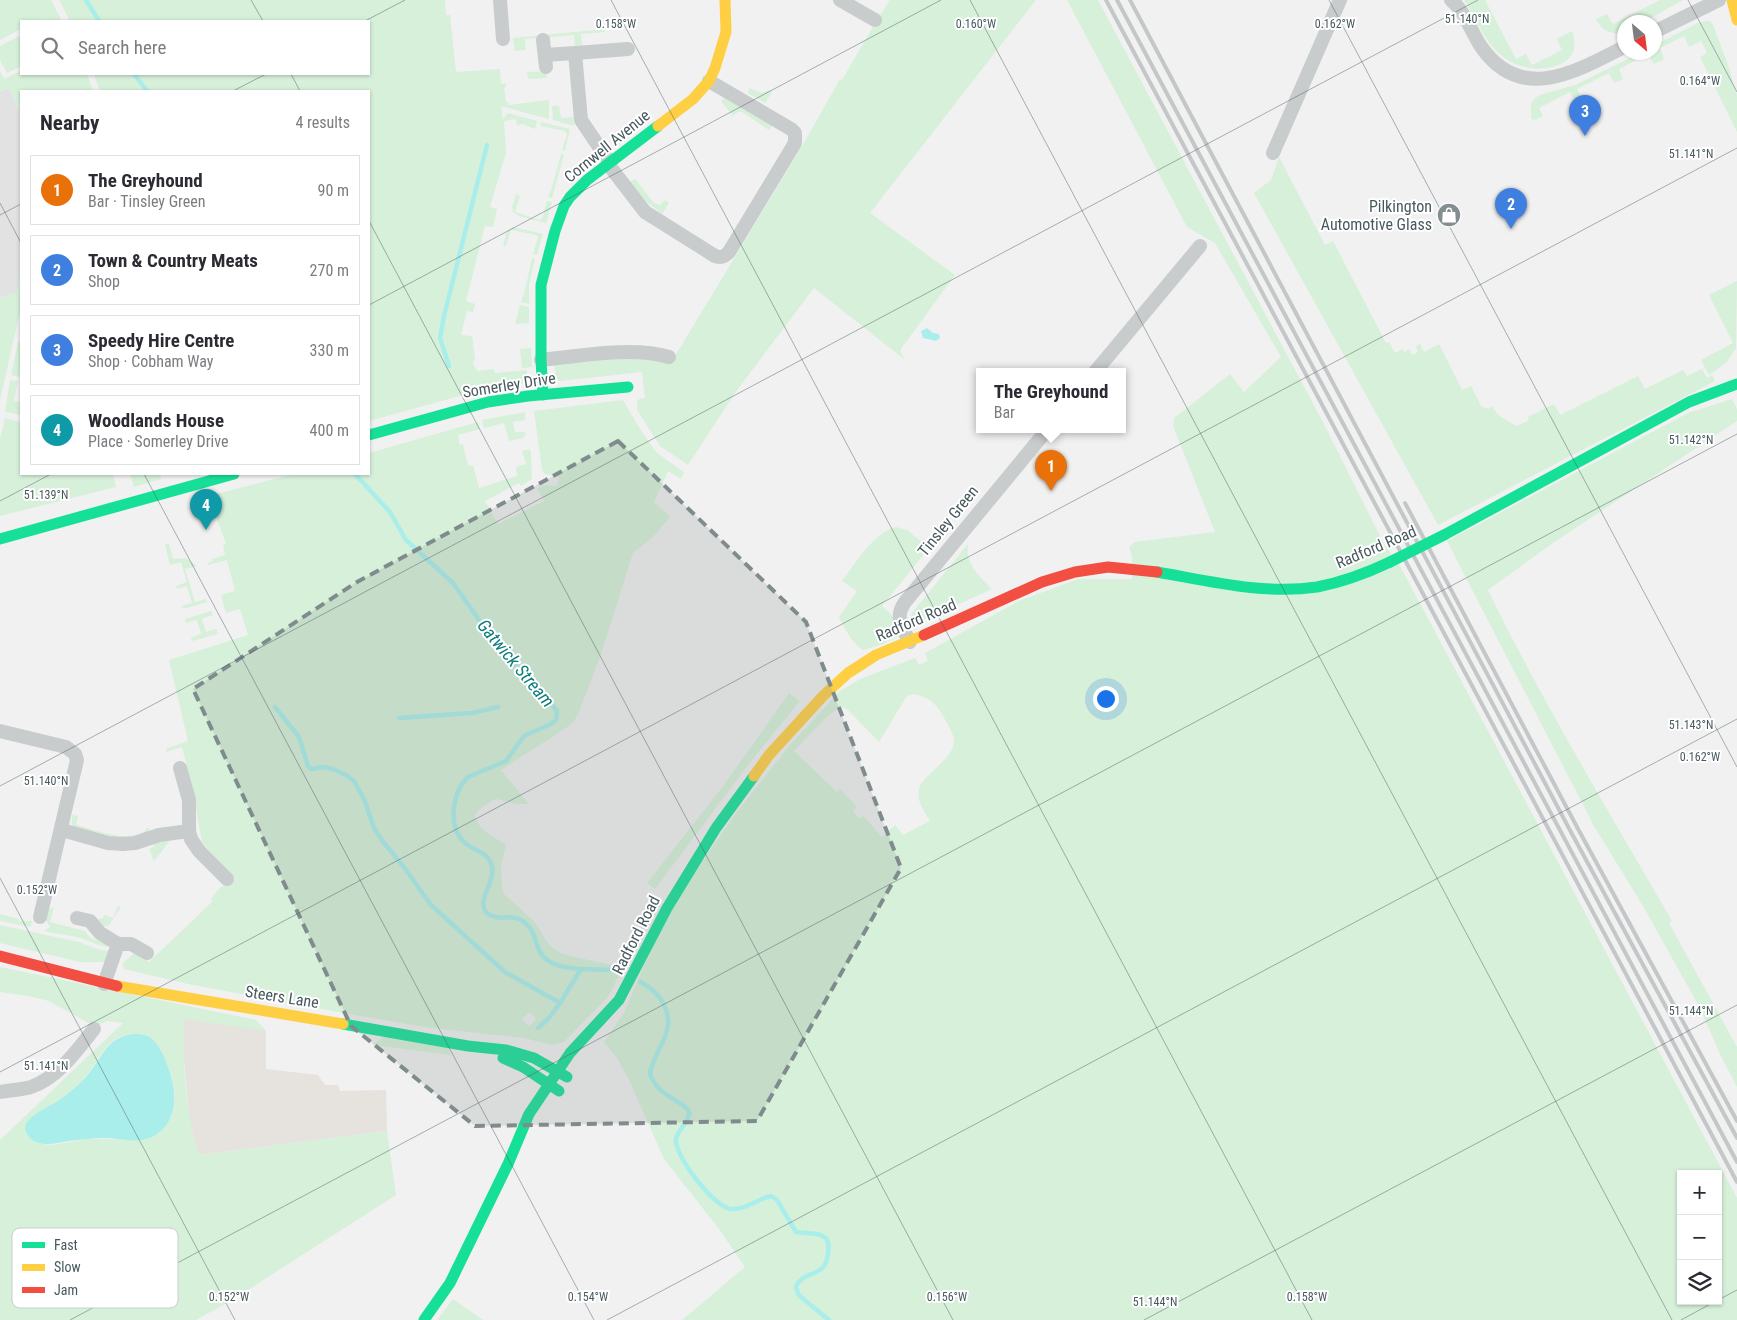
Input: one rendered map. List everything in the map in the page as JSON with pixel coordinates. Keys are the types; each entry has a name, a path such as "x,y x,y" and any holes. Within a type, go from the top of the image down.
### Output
{"street":[{"path":"500,0 503,39"},
{"name":"Cornwell Avenue","path":"543,395 540,285 555,230 564,206 587,180 693,99 709,81 726,32 725,0"},
{"path":"840,0 875,20"},
{"path":"1273,153 1340,0"},
{"path":"1451,0 1458,8 1478,44 1487,55 1502,69 1518,76 1543,79 1560,76 1578,70 1617,50"},
{"path":"1662,28 1719,0"},
{"path":"1732,0 1737,20"},
{"path":"544,40 545,61 575,53 628,49"},
{"path":"575,53 581,120 609,163 644,212 720,258 729,252 796,143 796,138 791,129 709,81"},
{"path":"1098,368 1200,246"},
{"path":"541,360 631,351 649,352 669,357"},
{"name":"Radford Road","path":"1724,388 1737,375"},
{"name":"Radford Road","path":"424,1320 450,1283 504,1171 521,1130 548,1084 579,1044 615,1006 688,871 716,828 769,755 823,696 848,674 876,655 910,642 1034,585 1076,572 1126,568 1254,587 1298,589 1345,580 1390,562 1689,402 1737,384"},
{"name":"Somerley Drive","path":"370,435 488,402 628,386"},
{"name":"Tinsley Green","path":"910,642 900,620 899,613 905,602 1045,433"},
{"path":"0,538 230,475"},
{"path":"0,731 66,747 75,754 78,764 40,917"},
{"path":"180,768 190,800 189,831 199,851 228,879"},
{"path":"62,830 108,843 123,844 189,831"},
{"path":"77,918 90,922 100,933 118,944 130,944 147,953"},
{"path":"104,984 118,944"},
{"name":"Steers Lane","path":"0,956 104,984 468,1046 492,1047 526,1055 557,1071 571,1074 554,1099"},
{"path":"588,1051 615,1006"},
{"path":"0,1092 27,1088 47,1079 65,1064 94,1029"},
{"path":"468,1046 512,1062 548,1084 554,1099 520,1145 504,1171"}],"highlighted area":[{"path":"618,441 806,622 901,868 757,1121 475,1126 351,1026 193,689 357,582"}],"shaded area":[{"path":"9,88 20,114 20,276 17,293 0,298 0,92"},
{"path":"204,1018 266,1031 266,1069 318,1075 325,1085 338,1085 340,1091 386,1090 387,1131 198,1155 190,1123 183,1051 184,1019"}],"green space":[{"path":"0,0 51,0 61,20 20,20 20,30 0,40"},
{"path":"59,0 445,0 446,15 450,15 456,72 500,69 501,84 506,83 504,88 508,105 549,100 549,119 501,106 503,119 508,113 537,121 535,129 523,124 517,125 516,119 504,121 506,153 490,207 497,209 493,227 485,226 466,301 475,304 473,312 467,311 461,335 472,336 475,360 473,361 477,371 494,369 495,373 527,370 526,380 522,384 467,394 370,421 370,90 100,90 94,75 370,75 370,20 69,20"},
{"path":"890,0 1036,0 870,213 955,275 901,349 905,360 814,288 735,393 688,465 660,446 637,410 639,399 645,398 642,372 560,381 556,377 554,364 624,357 672,361 804,143 840,79 842,80"},
{"path":"1067,0 1098,0 1326,428 1384,544 1400,566 1737,1198 1737,1320 682,1320 745,1267 719,1229 664,1159 630,1082 617,1058 604,1042 624,1013 644,965 680,894 736,813 789,746 840,691 860,679 915,658 919,665 928,661 925,653 1019,601 1078,579 1132,579 1132,556 1129,547 1135,542 1215,532 1173,426 1174,418 1230,374 1244,392 1281,357 1215,243 1187,227","holes":["914,694 931,701 943,716 951,731 954,745 945,758 925,779 918,793 923,810 930,821 903,835 895,825 882,837 864,816 860,819 853,811 857,807 840,789 837,792 794,751 823,721 841,708 848,710 879,742 907,696"]},
{"path":"1464,0 1485,0 1516,59 1526,54 1532,65 1562,50 1557,39 1572,31 1574,45 1571,55 1564,62 1554,67 1541,68 1529,68 1506,59 1492,46 1482,32"},
{"path":"1660,0 1683,0 1656,15 1631,15"},
{"path":"1607,14 1613,24 1617,22 1617,33 1606,31 1596,19"},
{"path":"1710,21 1713,25 1727,62 1737,95 1737,132 1700,57 1707,53 1701,41 1689,47 1684,36 1662,47 1662,41 1698,23"},
{"path":"605,29 605,32 581,34 582,45 575,46 574,35 525,39 526,50 515,51 513,38"},
{"path":"20,36 20,66 7,73 0,60 0,46"},
{"path":"1626,60 1636,60 1619,69 1623,79 1614,83 1609,73 1577,89 1582,99 1575,102 1570,92 1539,108 1543,116 1535,120 1531,119 1531,104 1535,98 1575,85"},
{"path":"1652,60 1662,60 1654,64"},
{"path":"0,71 4,79 20,71 20,75 87,75 93,90 20,90 20,114 9,88 0,92"},
{"path":"547,71 547,78 528,79 527,72"},
{"path":"749,88 762,93 769,90 772,92 765,103 748,93"},
{"path":"724,98 772,126 769,130 742,112 737,112 733,116 721,101"},
{"path":"552,106 559,106 561,118 573,117 574,126 553,120"},
{"path":"541,122 570,129 565,151 562,150 567,134 565,131 540,126"},
{"path":"561,154 564,155 552,198 548,197 551,191"},
{"path":"1279,157 1325,245 1333,241 1386,343 1389,342 1395,353 1402,349 1404,352 1409,349 1412,355 1418,352 1416,346 1420,344 1424,352 1439,344 1462,390 1471,386 1481,406 1488,409 1492,406 1498,415 1517,426 1529,420 1528,417 1554,404 1560,415 1638,376 1645,389 1683,370 1687,376 1702,369 1707,378 1712,375 1715,381 1438,525 1254,193 1271,180"},
{"path":"635,179 654,203 660,205 665,200 669,203 662,214 641,197 630,182"},
{"path":"516,194 520,196 515,212 539,220 542,219 547,201 552,202 546,223 519,216 513,212 512,207"},
{"path":"513,227 543,234 537,255 533,254 538,237 536,235 511,230 506,246 503,246 507,231"},
{"path":"532,258 535,259 529,284 529,304 521,302"},
{"path":"20,276 20,312 0,400 0,298 17,293"},
{"path":"1737,281 1736,348 1726,363 1709,375 1701,360 1733,343 1709,295"},
{"path":"520,305 529,307 529,323 515,324"},
{"path":"18,342 20,343 20,372 19,377 11,375"},
{"path":"531,348 532,367 522,368 520,349"},
{"path":"10,380 18,381 14,401 20,402 20,415 5,412"},
{"path":"1732,399 1737,409 1737,421 1553,543 1488,590 1554,716 1672,921 1669,923 1737,1047 1737,1087 1700,1008 1643,906 1594,826 1447,541 1688,413"},
{"path":"623,400 657,453 684,472 681,479 668,471 654,502 670,517 654,536 633,553 601,654 574,721 501,770 529,804 516,804 497,799 480,809 475,815 476,820 483,829 506,845 501,866 504,894 535,922 549,945 561,953 570,956 622,967 606,999 564,1042 551,1045 524,1038 431,1028 354,1015 188,984 124,969 122,964 134,953 142,956 149,962 213,901 211,899 220,888 235,879 203,844 194,795 182,747 166,752 166,749 188,741 169,660 248,635 240,609 226,613 221,595 235,591 227,560 208,565 208,563 213,561 212,559 225,555 223,545 226,544 217,519 213,495 290,475 370,475 370,453 478,422 480,429 458,435 460,445 463,444 468,466 473,465 479,488 517,476 516,467 526,464 522,451 530,449 531,453 532,479 521,486 519,483 485,501 498,524 544,501 537,488 547,485 557,486 559,477 545,474 542,470 534,411","holes":["530,1012 536,1019 529,1026 522,1019"]},
{"path":"525,412 525,420 513,422 515,432 524,432 526,434 523,438 509,441 504,423 484,428 482,420"},
{"path":"5,418 20,422 20,475 113,475 116,487 0,516 0,439"},
{"path":"130,475 160,475 161,479 134,487"},
{"path":"896,527 907,530 929,548 882,606 894,619 898,636 883,644 863,650 852,639 839,617 857,591 842,581 859,558 880,535"},
{"path":"165,544 169,544 173,559 186,558 197,566 185,569 195,602 206,599 207,602 183,609 182,606 192,603 187,586 177,589 176,586 187,582 181,562 170,565"},
{"path":"968,544 971,564 992,589 919,622 914,621 911,617 912,613"},
{"path":"211,611 213,615 202,619 206,632 216,629 218,634 192,641 191,638 201,634 197,620 186,623 185,619"},
{"path":"789,693 800,701 748,765 655,889 647,883 720,790"},
{"path":"72,815 78,816 76,825 113,835 133,836 150,828 145,834 137,837 115,837 74,827"},
{"path":"168,839 169,842 154,861 149,849 154,847 153,842"},
{"path":"118,906 121,907 108,926 103,926 97,922 98,919 103,918 105,915 113,918"},
{"path":"54,908 50,922 85,931 88,935 108,947 97,945 81,938 44,931 50,927 45,919 48,909"},
{"path":"0,914 19,919 19,921 32,921 31,927 0,921"},
{"path":"0,925 79,942 108,951 105,962 80,962 0,943"},
{"path":"0,967 256,1020 266,1031 184,1019 186,1087 190,1121 198,1155 387,1131 396,1195 232,1300 196,1320 0,1320 0,1140 123,1023 108,1021 94,1026 49,1001 0,992","holes":["133,1034 145,1035 151,1038 163,1055 172,1077 175,1100 174,1111 168,1123 146,1139 89,1139 49,1145 36,1142 33,1115 55,1103 74,1088 86,1076 104,1050 113,1041"]},
{"path":"385,1036 448,1048 451,1055 372,1045"},
{"path":"453,1299 483,1320 437,1320"}],"water":[{"path":"927,328 933,333 939,334 940,338 936,341 923,338 921,331"},
{"path":"133,1034 145,1035 154,1040 166,1061 173,1084 174,1104 172,1114 168,1123 161,1131 152,1137 141,1140 99,1138 44,1144 30,1138 26,1132 29,1120 79,1084 91,1071 104,1051 116,1040"}],"waterway":[{"name":"Gatwick Stream","path":"86,0 98,20"},
{"name":"Gatwick Stream","path":"135,75 146,90"},
{"path":"449,366 440,338 487,145"},
{"name":"Gatwick Stream","path":"356,475 390,512 406,540 453,583 496,644 513,664 543,693 557,711 556,720 524,736 506,761 468,777 458,791 455,800 454,819 459,836 465,843 485,855 492,867 491,879 484,897 484,908 491,916 519,919 527,924 532,931 539,950 552,963 573,968 613,970"},
{"path":"275,707 299,737 308,766 311,769 323,767 333,769 354,781 364,799 374,828 431,905 505,972 560,1003 581,969"},
{"path":"399,718 472,713 498,707"},
{"name":"Gatwick Stream","path":"641,982 658,996 668,1016 664,1040 650,1073 658,1088 687,1108 689,1112 688,1118 676,1139 677,1147 688,1168 706,1191 724,1206 731,1209 742,1208 771,1196 777,1200 796,1232 818,1234 826,1238 828,1252 823,1267 819,1271 804,1277 796,1286 798,1294 829,1320"},
{"path":"538,1028 549,1018 560,1003"}],"railway":[{"path":"1106,0 1737,1182"},
{"path":"1117,0 1737,1162"},
{"path":"1130,0 1572,834 1737,1138"},
{"path":"1405,503 1577,827 1737,1121"}],"traffic: fast":[{"path":"543,395 541,285 555,231 564,206 587,180 658,126"},
{"path":"1444,535 1689,402 1737,384"},
{"path":"370,435 488,402 528,396 628,387"},
{"path":"0,539 230,475"},
{"path":"1390,562 1444,535"},
{"path":"1157,572 1237,586 1297,589 1336,583 1390,562"},
{"path":"424,1320 450,1283 508,1164 529,1114 570,1053 619,1000 667,908 716,828 754,776"},
{"path":"343,1024 468,1046 506,1050 534,1058 567,1077"},
{"path":"503,1058 523,1067 559,1091"}],"traffic: slow":[{"path":"658,126 693,99 709,81 726,32 725,0"},
{"path":"1732,0 1737,20"},
{"path":"754,776 769,755 823,696 848,673 876,655 924,635"},
{"path":"117,986 343,1024"}],"traffic: jam":[{"path":"924,635 1042,582 1075,572 1108,567 1157,572"},
{"path":"0,956 117,986"}],"place":[{"name":"Speedy Hire Centre","path":"1585,136"},
{"name":"Pilkington Automotive Glass","path":"1449,215"},
{"name":"Town & Country Meats","path":"1511,229"},
{"name":"The Greyhound","path":"1051,491"},
{"name":"Woodlands House","path":"206,530"}]}
